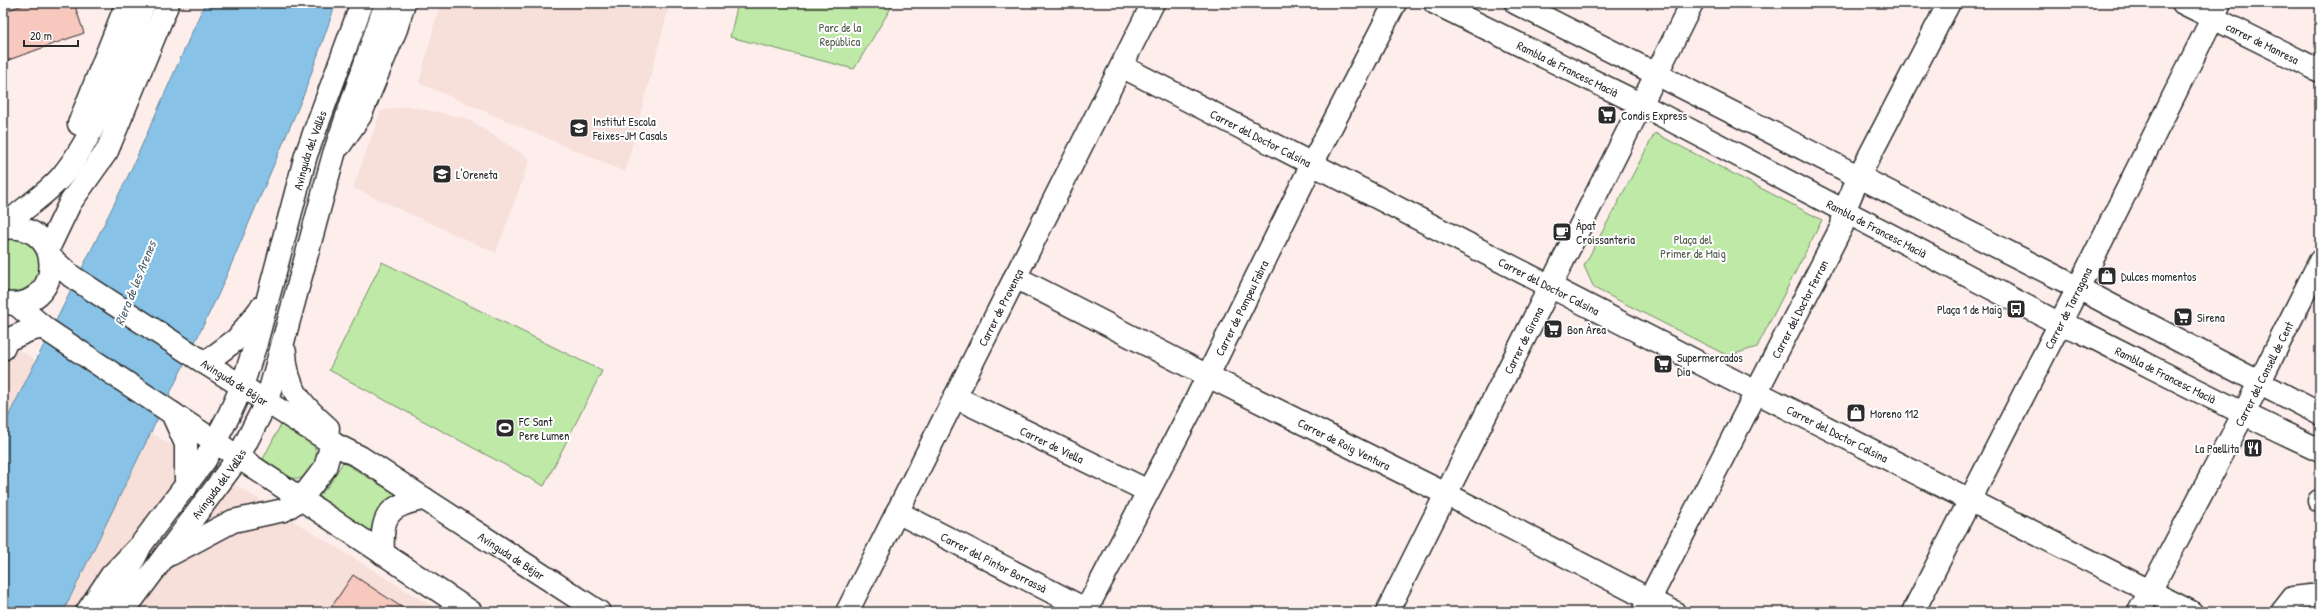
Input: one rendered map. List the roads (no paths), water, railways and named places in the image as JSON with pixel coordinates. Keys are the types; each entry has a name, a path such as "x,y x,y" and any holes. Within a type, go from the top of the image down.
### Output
{"street":[{"path":"71,164 72,142 127,3"},
{"path":"3,228 16,214 44,194 71,164 106,98 144,3"},
{"path":"10,304 37,296 45,287 50,277 50,253 70,203 107,150 168,3"},
{"name":"Avinguda del Vallès","path":"87,612 111,576 140,546 186,487 215,442 242,386 306,155 362,3"},
{"name":"Avinguda del Vallès","path":"123,612 146,579 163,559 238,458 267,401 334,154 386,3"},
{"name":"Avinguda del Vallès","path":"334,154 360,116 396,29 404,3"},
{"name":"Carrer de Provença","path":"848,612 1015,277 1123,67 1153,3"},
{"name":"Carrer de Pompeu Fabra","path":"1088,611 1208,376 1312,164 1395,3"},
{"name":"Rambla de Francesc Macià","path":"1435,3 1640,104 2060,324 2080,331 2201,391 2243,415 2320,450"},
{"path":"1516,3 1859,176 2320,414"},
{"name":"Carrer de Girona","path":"1387,612 1640,104 1692,3"},
{"name":"Carrer del Doctor Ferran","path":"1646,606 1842,226 1844,211 1859,176 1949,3"},
{"name":"carrer de Manresa","path":"2183,3 2216,10 2320,71"},
{"name":"Carrer de Tarragona","path":"1913,612 2060,324 2216,10"},
{"name":"Carrer del Doctor Calsina","path":"1123,67 1756,392 2191,612"},
{"name":"Avinguda de Béjar","path":"3,228 15,227 26,229 36,235 71,276 332,443 360,457 599,612"},
{"name":"Carrer del Consell de Cent","path":"2139,612 2243,415 2320,262"},
{"name":"Carrer de Roig Ventura","path":"1015,277 1208,376 1446,494 1646,606 1674,612"},
{"name":"Avinguda del Vallès","path":"205,363 237,339 267,300"},
{"path":"10,304 238,458 292,504 335,522 472,612"},
{"path":"5,345 11,319 10,304"},
{"path":"5,345 30,330 45,328"},
{"name":"Avinguda del Vallès","path":"284,340 285,370 291,388 320,421 360,457"},
{"name":"Carrer de Viella","path":"956,397 1148,491"},
{"name":"Avinguda del Vallès","path":"171,412 186,444 186,487"},
{"path":"163,559 192,541 233,521 292,504 325,468 332,443 320,421"},
{"path":"383,554 382,533 386,516 399,506 409,501 425,499"},
{"name":"Carrer del Pintor Borrassà","path":"897,512 1088,611"},
{"path":"108,612 140,546"},
{"path":"137,612 146,579"},
{"path":"2282,612 2293,598 2320,595"}],"water":[{"name":"Riera de les Arenes","path":"205,3 336,3 304,94 219,293 63,612 3,612 3,427 130,172"}],"place":[{"name":"Condis Express","path":"1607,115"},
{"name":"Institut Escola Feixes-JM Casals","path":"579,128"},
{"name":"L'Oreneta","path":"442,174"},
{"name":"Àpat Croissanteria","path":"1562,232"},
{"name":"Dulces momentos","path":"2107,276"},
{"name":"Plaça 1 de Maig","path":"2016,309"},
{"name":"Sirena","path":"2183,317"},
{"name":"Bon Àrea","path":"1553,329"},
{"name":"Supermercados Dia","path":"1663,364"},
{"name":"Moreno 112","path":"1856,413"},
{"name":"FC Sant Pere Lumen","path":"505,428"},
{"name":"La Paellita","path":"2253,448"}],"park label":[{"name":"Parc de la República","path":"840,34"},
{"name":"Plaça del Primer de Maig","path":"1693,246"}]}
